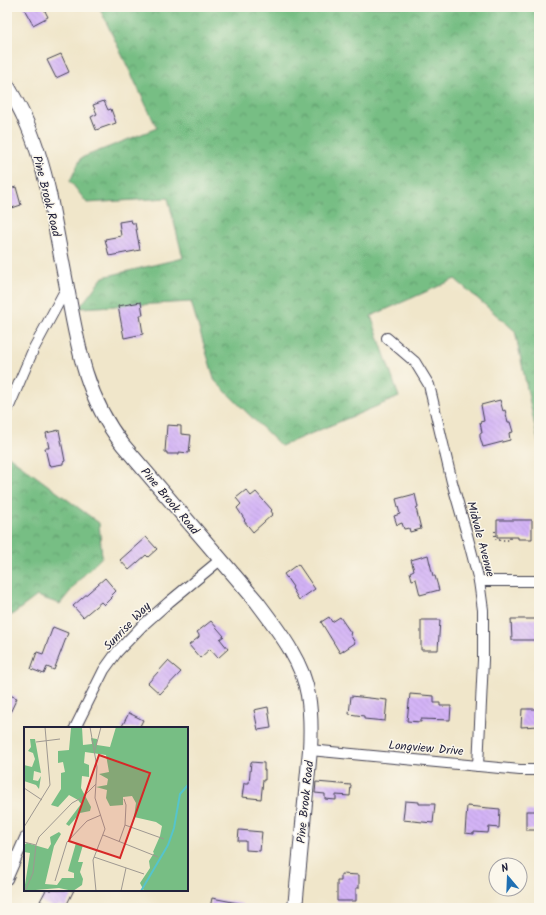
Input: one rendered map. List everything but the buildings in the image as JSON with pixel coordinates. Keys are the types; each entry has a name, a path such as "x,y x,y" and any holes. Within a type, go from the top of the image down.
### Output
{"street":[{"name":"Pine Brook Road","path":"7,85 24,118 39,159 49,196 77,346 86,376 104,417 111,430 123,445 257,602 275,626 298,666 304,680 308,694 311,724 310,750 295,908"},
{"path":"7,411 34,348 67,287"},
{"name":"Midvale Avenue","path":"387,338 416,362 429,385 452,482 479,581 483,610 483,660 478,766"},
{"name":"Sunrise Way","path":"76,727 104,670 117,652 142,626 220,560"},
{"path":"479,581 539,581"},
{"name":"Longview Drive","path":"310,750 478,766 539,770"},
{"path":"7,879 24,840"}],"path":[{"path":"495,531 497,540 510,540 510,537"}],"green space":[{"path":"99,7 539,7 539,446 515,331 455,279 371,316 399,397 281,446 215,381 191,302 79,308 103,277 183,258 168,198 87,203 70,181 81,158 157,128"},
{"path":"7,455 99,523 102,557 81,578 60,604 37,596 9,617 7,623"}]}
